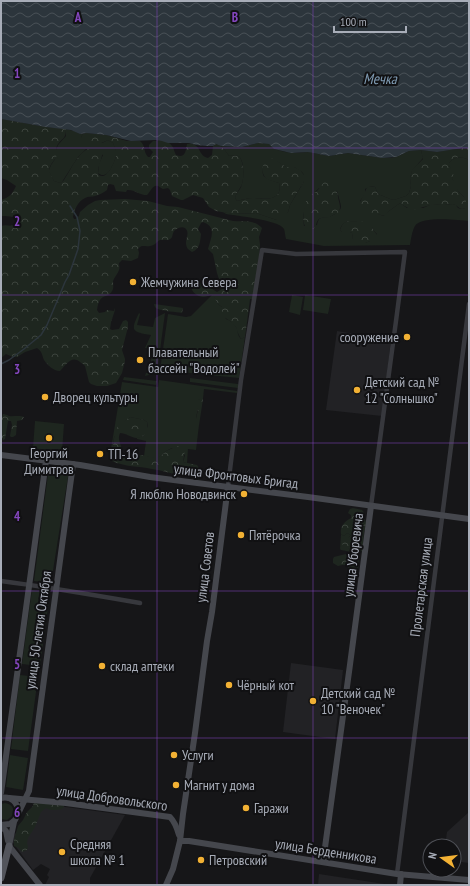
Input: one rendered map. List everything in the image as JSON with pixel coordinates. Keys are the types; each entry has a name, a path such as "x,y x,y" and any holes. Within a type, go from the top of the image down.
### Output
{"main road":[{"path":"1,878 9,846"}],"street":[{"name":"улица Советов","path":"166,885 180,841 244,365 262,250 296,254 405,252"},
{"name":"улица Уборевича","path":"323,862 353,648 378,447 405,252"},
{"name":"Пролетарская улица","path":"400,885 399,874 469,304"},
{"name":"улица Фронтовых Бригад","path":"1,455 73,464 150,477 228,486 469,520"},
{"name":"улица 50-летия Октября","path":"1,794 46,461"},
{"name":"улица 50-летия Октября","path":"9,846 14,822 28,791 73,464"},
{"path":"1,581 56,588 140,603"},
{"name":"улица Добровольского","path":"1,798 66,803 170,817 174,820 180,841"},
{"path":"9,798 16,803 18,814"},
{"path":"170,817 183,814"},
{"path":"1,825 7,825 14,822"},
{"path":"1,825 7,834 9,846 40,885"},
{"name":"улица Берденникова","path":"180,841 190,841 399,874 469,880"}],"shaded area":[{"name":"Детский сад № 12 \"Солнышко\"","path":"337,331 391,340 382,416 326,410"},
{"name":"Детский сад № 10 \"Веночек\"","path":"291,663 343,670 335,739 283,732"},
{"name":"Средняя школа № 1","path":"36,803 125,815 90,878 90,885 45,885 49,877 47,875 50,869 41,864 33,870 11,840"},
{"path":"469,812 469,863 462,862 462,838 446,838 447,832"},
{"path":"319,874 365,881 391,885 318,885"}],"green space":[{"path":"1,119 66,129 64,137 56,147 57,155 49,170 54,181 60,183 64,180 79,156 84,151 89,149 95,148 102,151 102,157 98,170 99,175 102,176 108,173 112,166 116,156 113,143 108,140 99,144 94,144 81,137 86,133 106,135 127,141 140,141 148,157 150,157 153,152 149,148 149,145 153,141 161,141 170,144 176,155 179,156 184,154 187,144 195,145 202,155 208,158 212,155 213,146 215,144 220,146 224,148 229,156 238,156 241,161 243,178 242,184 236,194 235,198 237,201 251,198 271,198 277,195 280,190 279,183 266,178 262,170 264,163 268,158 274,159 286,167 294,167 300,170 304,175 304,181 290,205 288,212 280,220 256,213 233,214 216,211 209,207 203,198 193,195 181,200 172,196 168,188 163,189 158,186 153,187 147,195 130,190 127,190 126,192 116,191 114,185 110,184 108,185 107,190 102,193 83,199 78,203 74,212 73,217 76,219 80,212 95,201 125,199 148,201 233,221 252,222 259,225 262,228 259,237 260,245 258,268 255,279 254,299 250,299 245,337 241,339 236,327 222,315 222,307 218,304 213,295 204,297 200,296 195,294 191,288 192,283 201,283 206,284 217,292 224,288 224,283 219,279 217,273 213,254 208,249 212,230 203,222 198,229 201,234 199,245 195,251 192,252 186,246 187,231 184,227 181,227 174,231 172,238 169,240 160,240 152,245 139,247 138,258 131,261 122,260 119,263 118,273 113,281 113,290 110,294 100,300 97,310 99,313 107,310 114,311 115,308 110,329 112,330 119,329 123,321 126,320 128,322 122,350 125,361 122,373 116,383 107,386 97,386 91,384 89,382 85,366 78,360 74,359 67,363 60,371 55,370 44,360 41,352 37,348 25,352 17,357 6,354 1,358 1,226 12,226 18,220 13,217 1,216 1,200 10,195 16,186 1,178"},
{"path":"66,129 83,134 81,137 102,143 108,140 113,143 116,156 112,167 107,173 101,175 98,173 99,164 103,155 86,149 78,157 62,182 60,183 54,181 49,170 55,159 58,145 66,136"},
{"path":"258,143 269,144 274,149 285,152 308,152 329,156 348,153 382,158 396,157 409,151 421,150 423,158 412,171 410,178 411,186 409,193 406,196 394,200 378,194 375,187 371,186 365,189 365,194 360,201 378,214 384,216 400,203 407,208 423,208 432,204 453,204 458,208 465,208 464,197 458,191 452,179 452,172 449,166 449,163 454,159 458,157 463,158 469,160 469,221 440,219 419,223 413,230 410,245 324,246 286,239 284,229 274,223 226,214 223,212 234,214 256,213 277,220 288,212 290,205 303,183 304,175 294,167 286,167 276,161 266,161 263,174 267,178 279,183 280,189 277,195 271,198 251,198 237,201 235,196 241,187 243,180 242,161 238,156 229,156 221,146 242,147","holes":["319,188 337,191 341,209 327,218 321,218 317,225 304,226 303,216 307,200","349,221 358,222 373,228 377,234 377,241 365,243 353,239 352,233 350,232 342,232 340,230 342,225"]},
{"path":"469,148 469,160 461,157 456,158 449,163 449,166 454,172 452,179 457,184 458,191 466,201 465,208 459,208 453,204 433,205 419,209 412,209 400,203 385,216 365,211 360,205 361,200 369,186 375,187 378,194 390,199 394,200 406,196 409,193 411,186 410,178 412,170 423,159 421,150 437,152"},
{"path":"325,181 333,184 336,189 340,209 338,213 330,217 319,219 314,228 307,228 303,217 307,199 317,191"},
{"path":"345,222 367,222 372,225 373,230 378,236 377,241 370,241 363,244 355,243 352,233 342,232 340,230"},
{"path":"213,294 218,304 222,307 226,319 235,326 241,339 245,337 239,378 160,370 168,314 186,317 191,316"},
{"path":"292,295 303,297 300,315 289,312"},
{"path":"305,295 331,299 328,314 303,310"},
{"path":"154,304 183,308 182,313 158,309"},
{"path":"139,313 137,325 153,327 155,318 165,313 157,373 145,376 146,373 149,373 153,349 145,348 151,335 134,330 134,324"},
{"path":"124,377 157,381 156,385 123,380"},
{"path":"190,378 238,384 238,388 190,382"},
{"path":"159,380 237,391 237,393 204,389 203,399 198,400 196,425 199,425 196,450 188,449 187,463 183,462 185,455 172,448 158,458 144,456 146,441 137,438 143,436 148,426 147,422 130,417 124,422 114,437 110,456 112,461 109,461 122,382 158,387"},
{"path":"203,399 199,425 196,425 198,400"},
{"path":"3,414 24,417 22,420 17,421 16,435 13,437 10,436 12,425 11,421 8,421 5,439 3,440 1,434 1,420"},
{"path":"130,417 147,422 146,433 142,437 136,438 120,433 119,439 122,456 141,455 156,458 166,451 181,445 184,446 185,449 183,462 197,465 199,471 187,475 173,474 112,461 110,456 115,431 119,425"},
{"path":"35,421 64,424 62,452 33,448"},
{"path":"49,467 69,470 51,583 34,581"},
{"path":"353,508 362,510 365,514 363,517 366,522 366,526 363,544 359,551 356,549 359,542 359,537 355,536 352,539 351,543 353,547 351,549 346,548 342,544 343,540 351,535 347,533 344,536 341,534 341,529 343,524 351,518 351,515 348,513 350,509"},
{"path":"347,533 351,535 348,538 348,548 351,549 353,546 351,544 355,536 359,537 359,542 356,549 358,551 362,548 364,540 364,548 362,551 353,552 340,549 341,534 344,536"},
{"path":"350,553 357,555 359,558 358,569 354,573 346,565 338,566 333,563 334,557"},
{"path":"32,590 50,593 40,666 22,664"},
{"path":"20,675 38,677 28,751 11,749"},
{"path":"10,755 28,758 23,790 6,787"},
{"path":"34,802 64,805 64,807 56,810 46,808 41,812 35,827 28,838 27,850 22,852 19,848 14,846 14,840 18,826 33,806"},
{"path":"5,803 13,808 13,815 7,820 1,819 1,804"}],"water":[{"name":"Мечка","path":"1,1 469,1 469,148 437,152 421,150 409,151 396,157 382,158 348,153 329,156 308,152 291,153 274,149 269,144 258,143 242,147 221,146 216,144 213,146 207,146 189,143 168,143 156,140 131,141 106,135 86,133 80,134 71,130 1,119"}],"waterway":[{"path":"1,364 9,360 41,335 47,325 69,275 78,249 80,231 77,217 70,206"}],"place":[{"name":"Жемчужина Севера","path":"133,282"},
{"name":"сооружение","path":"407,337"},
{"name":"Плавательный бассейн \"Водолей\"","path":"140,360"},
{"name":"Детский сад № 12 \"Солнышко\"","path":"357,390"},
{"name":"Дворец культуры","path":"45,397"},
{"name":"Георгий Димитров","path":"49,438"},
{"name":"ТП-16","path":"100,454"},
{"name":"Я люблю Новодвинск","path":"244,494"},
{"name":"Пятёрочка","path":"241,535"},
{"name":"склад аптеки","path":"102,666"},
{"name":"Чёрный кот","path":"229,685"},
{"name":"Детский сад № 10 \"Веночек\"","path":"313,701"},
{"name":"Услуги","path":"174,755"},
{"name":"Магнит у дома","path":"176,785"},
{"name":"Гаражи","path":"246,808"},
{"name":"Средняя школа № 1","path":"62,852"},
{"name":"Петровский","path":"201,860"}]}
